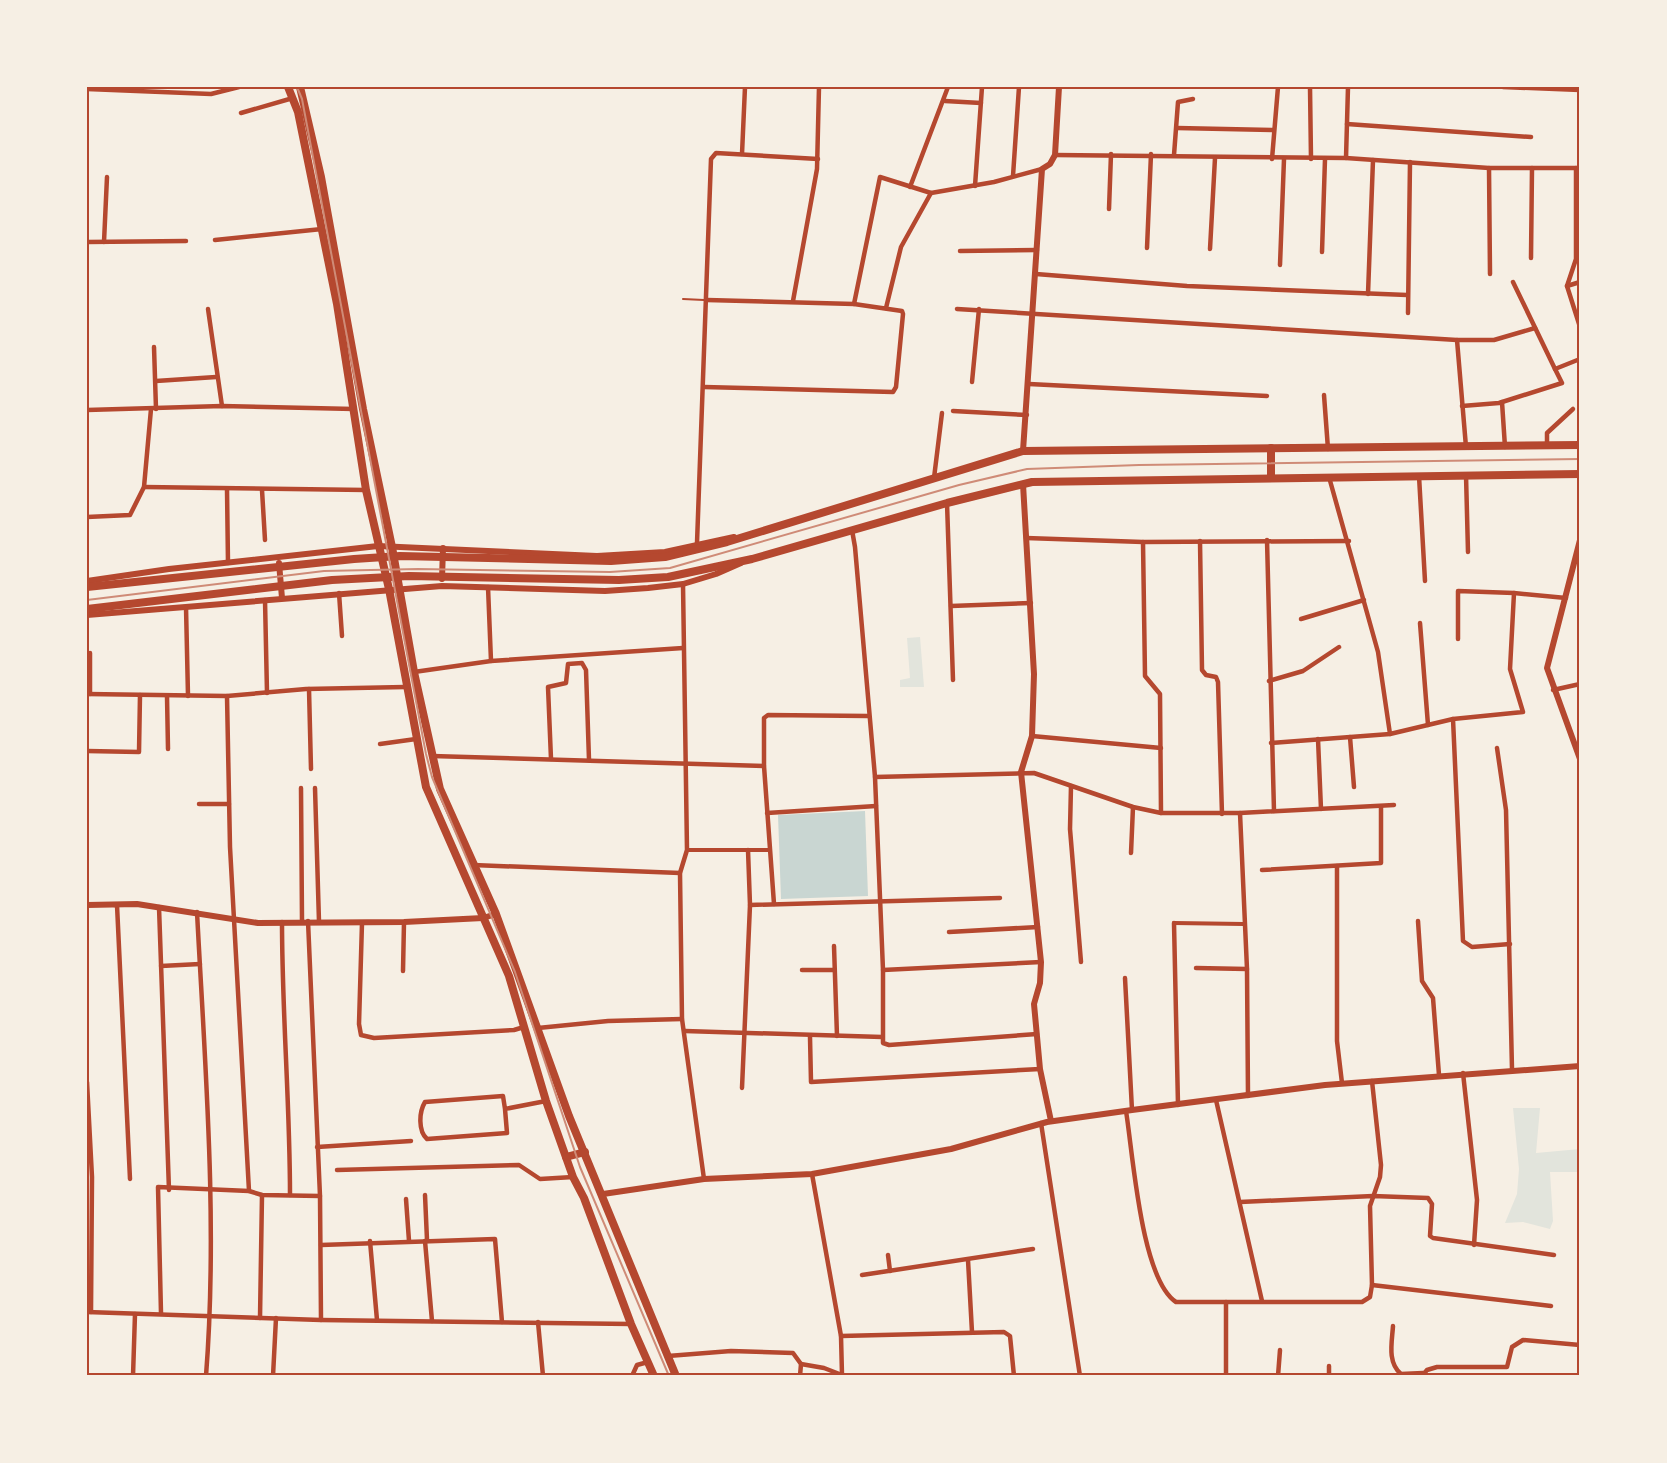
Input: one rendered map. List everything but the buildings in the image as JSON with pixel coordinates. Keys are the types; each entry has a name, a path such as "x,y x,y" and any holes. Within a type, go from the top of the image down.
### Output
{"main road":[{"path":"288,87 302,126 321,229 337,284"},
{"path":"300,87 321,177 352,372 392,547 414,672 440,789 496,914 585,1152 650,1317 676,1376"},
{"path":"352,372 366,490 389,589 405,687 426,787 509,976 546,1101 573,1177 584,1198 631,1324 654,1376"},
{"path":"87,587 400,556 622,561 665,557 727,542 1023,451 1580,445"},
{"path":"1271,448 1271,478"},
{"path":"87,609 343,579 409,576 641,580 694,573 1023,484 1580,474"},
{"path":"566,1157 585,1152"}],"street":[{"path":"87,89 211,94 239,87"},
{"path":"742,154 745,87"},
{"path":"794,301 818,159 819,87"},
{"path":"910,187 945,101 948,87"},
{"path":"975,186 982,87"},
{"path":"1013,176 1019,87"},
{"path":"854,304 880,177 932,193 975,186 1042,169 1050,164 1055,155 1059,87"},
{"path":"1272,159 1278,87"},
{"path":"1310,87 1311,159"},
{"path":"1346,158 1348,87"},
{"path":"1503,87 1580,90"},
{"path":"241,113 293,98"},
{"path":"1174,155 1178,102 1193,99"},
{"path":"945,101 981,103"},
{"path":"1347,124 1531,136"},
{"path":"1177,128 1273,130"},
{"path":"697,543 711,159 716,153 818,159"},
{"path":"1109,209 1111,154"},
{"path":"1055,155 1151,154 1215,158 1346,158 1489,168 1578,168 1576,259 1567,286 1580,327"},
{"path":"1147,248 1151,154"},
{"path":"1210,249 1215,158"},
{"path":"1280,266 1284,159"},
{"path":"1322,252 1325,159"},
{"path":"1368,294 1372,160"},
{"path":"1408,313 1410,162"},
{"path":"1489,168 1490,274"},
{"path":"1531,258 1532,168"},
{"path":"1023,451 1042,169"},
{"path":"104,242 107,177"},
{"path":"886,308 901,247 932,193"},
{"path":"215,240 321,229"},
{"path":"87,242 186,241"},
{"path":"960,251 1037,250"},
{"path":"1035,274 1187,286 1407,295"},
{"path":"1462,406 1502,402 1562,383 1513,282"},
{"path":"1567,286 1580,282"},
{"path":"704,387 893,392 896,387 902,310 854,304 707,300"},
{"path":"208,309 222,406"},
{"path":"957,309 1033,311 1457,340 1494,340 1534,328"},
{"path":"972,382 979,309"},
{"path":"1457,340 1466,447"},
{"path":"87,517 130,515 144,487 156,381 154,348"},
{"path":"1555,369 1580,359"},
{"path":"156,381 216,377"},
{"path":"1029,384 1267,396"},
{"path":"1324,395 1328,449"},
{"path":"1502,402 1505,447"},
{"path":"87,410 222,406 355,409"},
{"path":"1547,446 1547,433 1573,409"},
{"path":"953,411 1027,416"},
{"path":"934,478 942,413"},
{"path":"1419,476 1425,581"},
{"path":"1466,476 1468,552"},
{"path":"1329,477 1349,541 1378,652 1389,734"},
{"path":"1023,484 1034,674 1032,736 1021,772 1041,962 1040,983 1034,1004 1040,1069 1051,1121"},
{"path":"144,487 366,490"},
{"path":"227,489 228,563"},
{"path":"262,490 265,540"},
{"path":"947,503 953,680"},
{"path":"852,530 875,777 883,970 883,1040"},
{"path":"87,581 378,546 597,556 665,552 697,543 746,535"},
{"path":"1026,538 1143,542 1349,541"},
{"path":"1267,540 1274,812"},
{"path":"1580,540 1547,668 1553,690 1580,759"},
{"path":"1143,542 1145,676 1160,694 1161,813"},
{"path":"1200,542 1202,670 1206,675 1216,677 1218,682 1222,814"},
{"path":"442,586 443,549"},
{"path":"279,558 282,598"},
{"path":"87,615 442,586 605,591 683,584 717,574 752,559"},
{"path":"683,584 687,850 680,873 682,1019 704,1179"},
{"path":"488,587 490,661"},
{"path":"1458,639 1458,591 1566,598"},
{"path":"339,593 342,636"},
{"path":"1271,743 1389,734 1453,719 1523,712 1510,669 1514,593"},
{"path":"264,600 267,693"},
{"path":"1301,619 1364,600"},
{"path":"951,606 1031,603"},
{"path":"186,607 188,696"},
{"path":"1420,623 1428,725"},
{"path":"1269,681 1303,671 1339,647"},
{"path":"414,672 490,661 683,648"},
{"path":"90,653 89,694 227,696 309,689 405,687"},
{"path":"551,759 548,687 566,683 568,664 582,663 586,670 589,760"},
{"path":"1553,690 1580,684"},
{"path":"309,689 311,769"},
{"path":"87,751 139,752 140,695"},
{"path":"167,696 168,748"},
{"path":"227,696 229,804 249,1191"},
{"path":"774,904 764,766 764,718 768,715 868,716"},
{"path":"1453,719 1463,941 1472,947 1510,944"},
{"path":"1032,736 1161,747"},
{"path":"1350,737 1354,787"},
{"path":"380,744 416,739"},
{"path":"1318,739 1321,809"},
{"path":"1497,748 1506,810 1512,1069"},
{"path":"432,756 764,766"},
{"path":"875,777 1034,773 1133,807 1161,813 1222,814 1394,805"},
{"path":"1071,786 1070,829 1081,962"},
{"path":"301,788 305,921 320,1196 321,1320"},
{"path":"315,788 319,922"},
{"path":"199,804 229,804"},
{"path":"767,813 876,806"},
{"path":"1131,853 1133,807"},
{"path":"1262,870 1381,863 1381,807"},
{"path":"1240,813 1247,969 1248,1096"},
{"path":"687,850 769,850"},
{"path":"742,1088 750,905 748,850"},
{"path":"473,865 680,873"},
{"path":"1337,866 1337,1041 1342,1083"},
{"path":"750,905 1000,898"},
{"path":"87,905 117,905 130,1179"},
{"path":"111,905 197,912 258,923 282,921 404,922 483,918 496,914"},
{"path":"159,908 169,1190"},
{"path":"197,912 209,1191 211,1316 206,1376"},
{"path":"282,921 282,992 288,1089 290,1196"},
{"path":"1418,921 1422,981 1433,998 1439,1075"},
{"path":"403,971 404,922"},
{"path":"362,923 359,1031 365,1037 514,1030 524,1027"},
{"path":"1178,1105 1174,923 1244,924"},
{"path":"949,932 1038,927"},
{"path":"834,946 837,1036"},
{"path":"883,970 1041,962"},
{"path":"161,966 200,964"},
{"path":"1196,969 1247,969"},
{"path":"802,970 834,970"},
{"path":"1125,978 1129,1110 1144,1245 1166,1295 1176,1302 1367,1300 1370,1297 1372,1285 1370,1206 1380,1177 1381,1165 1372,1080"},
{"path":"538,1028 608,1021 682,1019"},
{"path":"685,1031 810,1037 837,1036 883,1040 890,1046 1037,1034"},
{"path":"810,1037 811,1082 1040,1069"},
{"path":"603,1194 704,1179 812,1174 951,1149 1041,1123 1129,1110 1372,1080 1580,1066"},
{"path":"1463,1073 1477,1200 1474,1245"},
{"path":"87,1082 90,1177 89,1312 321,1320 631,1324"},
{"path":"503,1096 504,1109 507,1133 427,1139 421,1132 420,1114 425,1102 503,1096"},
{"path":"1216,1100 1262,1301"},
{"path":"504,1109 546,1101"},
{"path":"1041,1123 1080,1376"},
{"path":"317,1147 411,1141"},
{"path":"337,1170 519,1165 540,1179 573,1177"},
{"path":"801,1364 824,1368 843,1376 841,1336 812,1174"},
{"path":"161,1313 158,1187 169,1190 249,1191 261,1195 320,1196"},
{"path":"260,1318 261,1195"},
{"path":"425,1195 432,1321"},
{"path":"1240,1202 1373,1196 1428,1198 1432,1204 1430,1236 1474,1245 1554,1255"},
{"path":"406,1199 409,1241"},
{"path":"321,1245 370,1241 495,1239 502,1322"},
{"path":"370,1241 377,1320"},
{"path":"862,1275 1033,1249"},
{"path":"888,1256 890,1271"},
{"path":"968,1260 972,1332"},
{"path":"1372,1285 1551,1306"},
{"path":"1226,1302 1226,1376"},
{"path":"133,1376 135,1314"},
{"path":"273,1376 276,1318"},
{"path":"538,1323 543,1376"},
{"path":"1393,1326 1391,1359 1401,1374 1423,1375 1437,1367 1454,1365 1497,1368 1509,1365 1512,1347 1523,1340 1580,1345"},
{"path":"841,1336 1008,1333 1014,1376"},
{"path":"1278,1376 1280,1350"},
{"path":"668,1356 731,1351 793,1353 801,1364 800,1376"},
{"path":"632,1376 637,1365 648,1362"},
{"path":"1329,1366 1329,1376"},
{"path":"1497,1368 1497,1376"}],"lane":[{"path":"683,299 707,300"}],"shaded area":[{"path":"920,637 924,687 900,687 900,680 910,678 907,638"},
{"path":"865,811 868,896 781,899 778,815"},
{"path":"1513,1108 1540,1108 1536,1153 1580,1149 1580,1172 1550,1172 1553,1221 1550,1229 1523,1222 1505,1223 1517,1194 1519,1169"}],"railway":[{"path":"297,87 302,99 432,777 515,972 580,1167 669,1376"},
{"path":"87,600 324,571 418,569 610,572 670,568 959,485 1027,469 1139,465 1580,459"}]}
